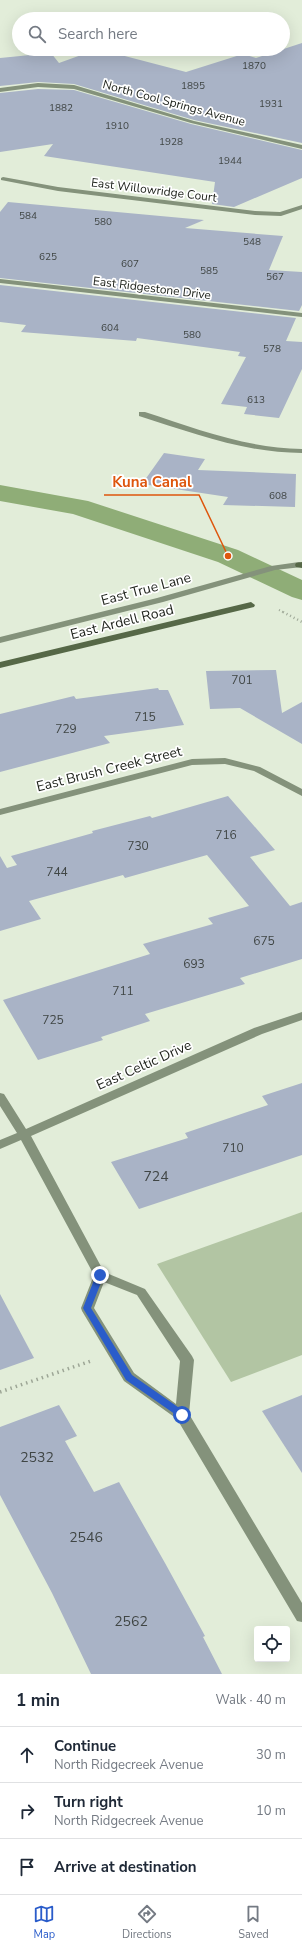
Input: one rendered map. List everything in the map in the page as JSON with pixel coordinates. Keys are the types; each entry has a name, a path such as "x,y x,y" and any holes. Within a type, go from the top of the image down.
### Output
{"street":[{"name":"North Cool Springs Avenue","path":"0,90 38,85 63,85 193,122 302,147"},
{"name":"East Willowridge Court","path":"3,179 58,189 255,214 281,214 302,207"},
{"name":"East Ridgestone Drive","path":"0,282 302,315"},
{"path":"142,414 244,446 269,450 302,451"},
{"name":"East True Lane","path":"0,640 160,600 245,575 274,568 301,565"},
{"name":"East Ardell Road","path":"0,665 251,605"},
{"name":"East Brush Creek Street","path":"0,812 192,762 225,761 257,769 302,794"},
{"name":"East Celtic Drive","path":"0,1145 258,1031 302,1016"},
{"path":"0,1097 24,1135 100,1275 141,1292 187,1360 182,1415"},
{"path":"100,1275 87,1308 129,1377 182,1415 302,1616"}],"path":[{"path":"279,610 302,622"},
{"path":"0,1392 114,1353"}],"green space":[{"path":"302,1212 302,1355 231,1382 157,1264"}],"building":[{"path":"302,43 302,143 194,120 74,84 38,82 0,86 0,58 20,56 53,56 59,63 78,56 125,56 186,72 237,56 250,56 256,58 262,56 290,56 290,47"},
{"path":"38,89 74,90 191,124 302,150 302,178 234,207 212,204 215,182 44,156 53,144 0,152 0,93"},
{"path":"8,202 204,220 185,228 283,236 269,270 302,272 302,305 299,311 0,278 0,212"},
{"path":"0,285 296,318 286,341 302,342 302,369 279,418 244,414 247,407 221,404 246,357 238,356 240,352 137,338 136,341 21,332 26,325 0,322"},
{"path":"164,453 205,459 198,470 296,474 295,507 223,505 228,497 142,484"},
{"path":"276,670 282,713 302,702 302,744 240,708 210,709 206,671"},
{"path":"158,688 159,690 168,690 184,725 104,736 110,743 0,772 0,714 74,696 76,699"},
{"path":"228,796 275,850 250,857 290,906 302,902 302,959 240,978 245,984 145,1014 150,1021 101,1037 103,1040 38,1060 3,1000 150,954 143,944 213,924 208,918 249,906 207,855 125,878 123,875 29,901 41,919 0,931 0,856 7,868 17,865 11,856 93,833 92,831 150,816 152,818"},
{"path":"302,1083 302,1155 139,1209 111,1162 188,1138 185,1133 268,1105 262,1096"},
{"path":"0,1294 34,1358 0,1370"},
{"path":"302,1395 302,1473 262,1411"},
{"path":"59,1405 77,1436 65,1441 94,1492 119,1482 205,1636 203,1637 222,1674 91,1674 52,1593 0,1495 0,1427"}],"waterway":[{"path":"0,493 78,507 228,556 302,591"}],"place":[{"name":"Kuna Canal","path":"228,556"}],"route":[{"path":"100,1275 87,1308 129,1377 182,1415"}]}
